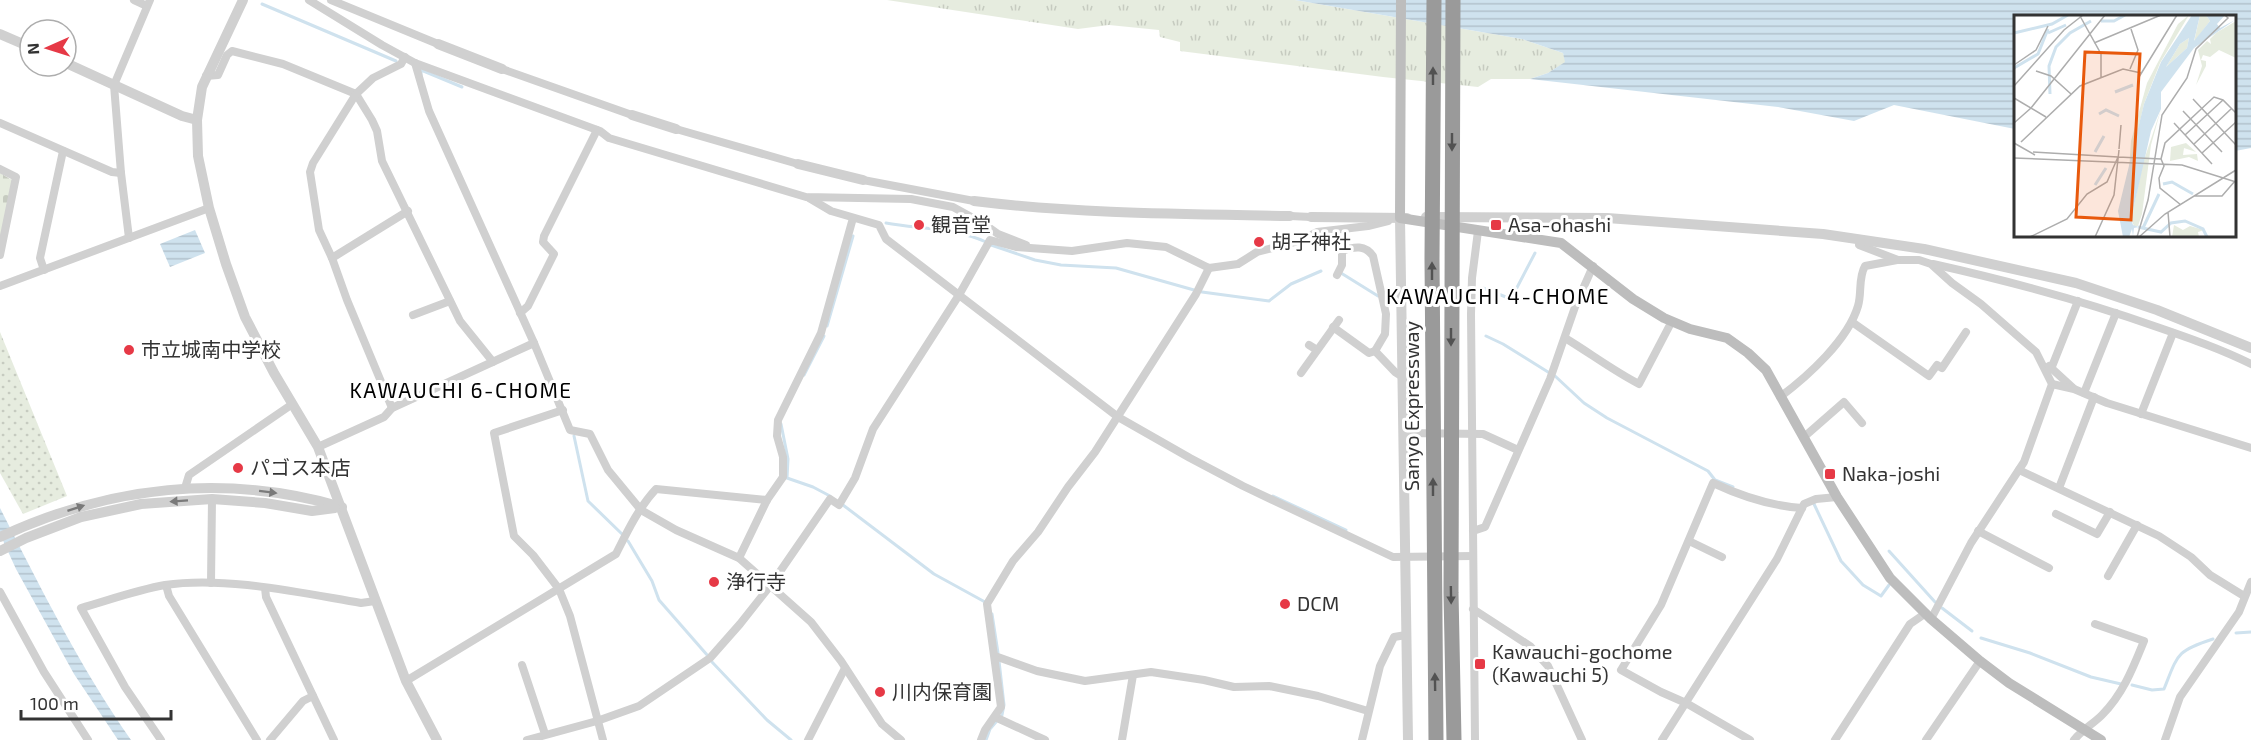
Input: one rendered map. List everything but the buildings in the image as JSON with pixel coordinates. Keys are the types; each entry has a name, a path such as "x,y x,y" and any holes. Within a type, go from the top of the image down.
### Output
{"highway":[{"name":"Sanyo Expressway","path":"1434,0 1432,259 1436,740"},
{"name":"Sanyo Expressway","path":"1452,0 1451,593 1454,740"}],"main road":[{"path":"1401,0 1400,213 1478,231 1561,243 1633,299 1672,321 1727,338 1748,353 1766,370 1837,497 1890,578 1928,616 1980,661 2009,683 2101,740"}],"street":[{"path":"129,238 114,85 149,3 134,0"},
{"path":"243,0 206,76 197,120 198,156 209,208 226,264 246,317 291,405 318,447 406,681 438,740"},
{"path":"309,0 415,63 597,130 609,138 806,196 831,211 879,225 886,239 1118,417 1243,486 1393,557 1473,556"},
{"path":"331,0 502,69 676,129 863,180 974,201 1108,212 1311,217 1400,213 1607,218 1823,234 1924,249 2076,283 2157,310 2251,348"},
{"path":"0,34 18,42"},
{"path":"206,76 218,75 227,55 232,51 283,64 356,94 377,131 382,160 450,302 460,321 493,362"},
{"path":"392,408 319,230 310,172 313,163 356,94 373,78 401,64 405,57"},
{"path":"415,63 429,111 534,343 570,430 590,434 608,470 641,510 676,530 739,558 811,622 882,724 901,740"},
{"path":"78,68 183,116 197,120"},
{"path":"0,123 112,172 121,173"},
{"path":"520,313 528,306 554,254 543,242 543,236 597,130"},
{"path":"44,270 40,258 63,151"},
{"path":"0,169 16,177 0,255"},
{"path":"806,196 911,199 953,207 998,234 1036,249"},
{"path":"0,286 209,208"},
{"path":"332,258 408,211"},
{"path":"527,740 597,721 639,706 710,658 770,586 830,499 839,505 855,478 873,429 959,295 990,240 1036,249 1072,251 1127,243 1166,247 1209,268 1238,264 1257,252 1299,241 1317,232 1368,225 1400,213"},
{"path":"1400,213 1408,740"},
{"path":"739,558 767,500 783,477 783,457 777,436 778,420 820,333 853,218"},
{"path":"1475,740 1471,314 1472,278 1478,231"},
{"path":"1860,239 1859,245 1898,260"},
{"path":"1301,369 1336,324 1369,353 1375,351 1385,334 1386,314 1373,256 1368,249 1363,247 1342,251 1342,265 1337,275"},
{"path":"1780,398 1804,379 1852,322 1859,304 1861,272 1865,266 1898,260 1919,260 2078,301 2173,333 2251,364"},
{"path":"1931,264 1952,284 1981,304 2036,352 2074,389"},
{"path":"1473,531 1485,527 1550,379 1593,266"},
{"path":"981,740 985,730 1001,708 987,604 1013,561 1038,532 1118,417 1196,294 1209,268"},
{"path":"2051,369 2078,301"},
{"path":"413,315 450,302"},
{"path":"2084,393 2116,313"},
{"path":"1565,338 1594,355 1601,363 1639,384 1672,321"},
{"path":"1852,322 1929,376 1937,365 1942,368 1966,332"},
{"path":"2141,414 2173,333"},
{"path":"318,447 384,417 392,408 534,343"},
{"path":"1309,345 1317,350"},
{"path":"1375,351 1403,377"},
{"path":"1835,740 1910,624 1928,616 1978,531 2024,462 2052,384 2036,352"},
{"path":"2052,384 2074,389 2141,414 2251,448"},
{"path":"2059,488 2094,398"},
{"path":"1804,436 1844,402 1862,423"},
{"path":"185,488 189,474 291,405"},
{"path":"563,410 494,433 514,536 533,555 559,588 570,616 603,740"},
{"path":"1405,434 1472,432 1483,434 1518,450"},
{"path":"2019,470 2137,525 2191,556 2210,575 2244,596"},
{"path":"1750,740 1622,670 1661,605 1713,483 1743,497 1802,508"},
{"path":"0,550 23,533 79,507 132,494 185,488 223,487 273,492 342,507"},
{"path":"406,681 616,554 648,497 659,489 767,500"},
{"path":"1662,740 1777,560 1804,504 1816,499 1837,497"},
{"path":"0,537 141,504 212,499 265,503 312,511 342,507"},
{"path":"211,583 212,499"},
{"path":"2056,514 2097,534 2110,512"},
{"path":"2108,576 2137,525"},
{"path":"1978,531 2049,568"},
{"path":"1689,541 1722,557"},
{"path":"2165,740 2180,697 2239,612 2251,582"},
{"path":"161,740 125,687 81,608 166,585 211,583 265,588 361,603 375,601"},
{"path":"166,585 169,596 257,740"},
{"path":"265,588 266,597 334,740"},
{"path":"0,592 44,672 88,740"},
{"path":"1473,609 1530,646 1548,666 1582,740"},
{"path":"2074,740 2083,729 2102,715 2127,684 2144,641 2095,624"},
{"path":"1362,740 1380,666 1394,636 1406,635"},
{"path":"995,656 1037,671 1085,681 1151,672 1234,687 1269,686 1318,696 1368,711"},
{"path":"1926,740 1980,661"},
{"path":"522,665 545,734"},
{"path":"808,740 845,668"},
{"path":"1122,740 1133,675"},
{"path":"270,740 303,701 313,696"},
{"path":"995,717 1045,740"}],"green space":[{"path":"887,0 1295,0 1522,39 1563,53 1566,62 1548,73 1530,79 1491,79 1478,87 1180,51 1180,42 1160,37 1159,30 1109,25 1078,29"},
{"path":"0,173 12,180 0,241"},
{"path":"0,332 67,496 23,514 0,473"}],"water":[{"path":"1295,0 2251,0 2251,148 2236,151 2236,15 2014,15 2014,129 1894,105 1854,121 1778,107 1530,79 1548,73 1565,62 1563,53 1522,39"},
{"path":"195,230 205,253 170,267 160,244"},
{"path":"0,508 78,655 131,740 118,740 74,674 16,569 0,534"}],"waterway":[{"path":"262,4 396,61"},
{"path":"421,75 421,70 462,87"},
{"path":"886,223 949,231 986,242"},
{"path":"827,326 853,236"},
{"path":"991,245 1035,260 1061,265 1116,268 1194,290"},
{"path":"1483,288 1511,299 1535,253"},
{"path":"1202,292 1269,301 1291,284 1321,271"},
{"path":"1341,273 1378,296"},
{"path":"804,375 824,336"},
{"path":"1486,336 1548,372"},
{"path":"1555,376 1584,403 1607,418 1708,471 1715,480 1733,487"},
{"path":"781,424 788,459 787,478 830,496"},
{"path":"574,436 588,501 622,534"},
{"path":"1273,496 1346,530"},
{"path":"1814,504 1841,561 1863,585 1881,596 1889,585"},
{"path":"843,505 934,574 985,602"},
{"path":"628,541 652,581 659,600 708,656"},
{"path":"1889,551 1935,602"},
{"path":"1942,608 1972,631"},
{"path":"992,614 998,653"},
{"path":"2236,633 2251,632"},
{"path":"1981,638 2030,653 2091,677 2121,684"},
{"path":"2132,685 2152,690 2164,689 2180,655 2192,647 2213,639"},
{"path":"999,661 1004,705 1002,715"},
{"path":"712,662 767,720 791,740"},
{"path":"986,740 990,729 996,722"}],"place":[{"name":"観音堂","path":"919,225"},
{"name":"Asa-ohashi","path":"1496,225"},
{"name":"胡子神社","path":"1259,242"},
{"name":"市立城南中学校","path":"129,350"},
{"name":"パゴス本店","path":"238,468"},
{"name":"Naka-joshi","path":"1830,474"},
{"name":"浄行寺","path":"714,582"},
{"name":"DCM","path":"1285,604"},
{"name":"Kawauchi-gochome (Kawauchi 5)","path":"1480,664"},
{"name":"川内保育園","path":"880,692"}],"district":[{"name":"KAWAUCHI 4-CHOME","path":"1498,297"},
{"name":"KAWAUCHI 6-CHOME","path":"461,391"}]}
